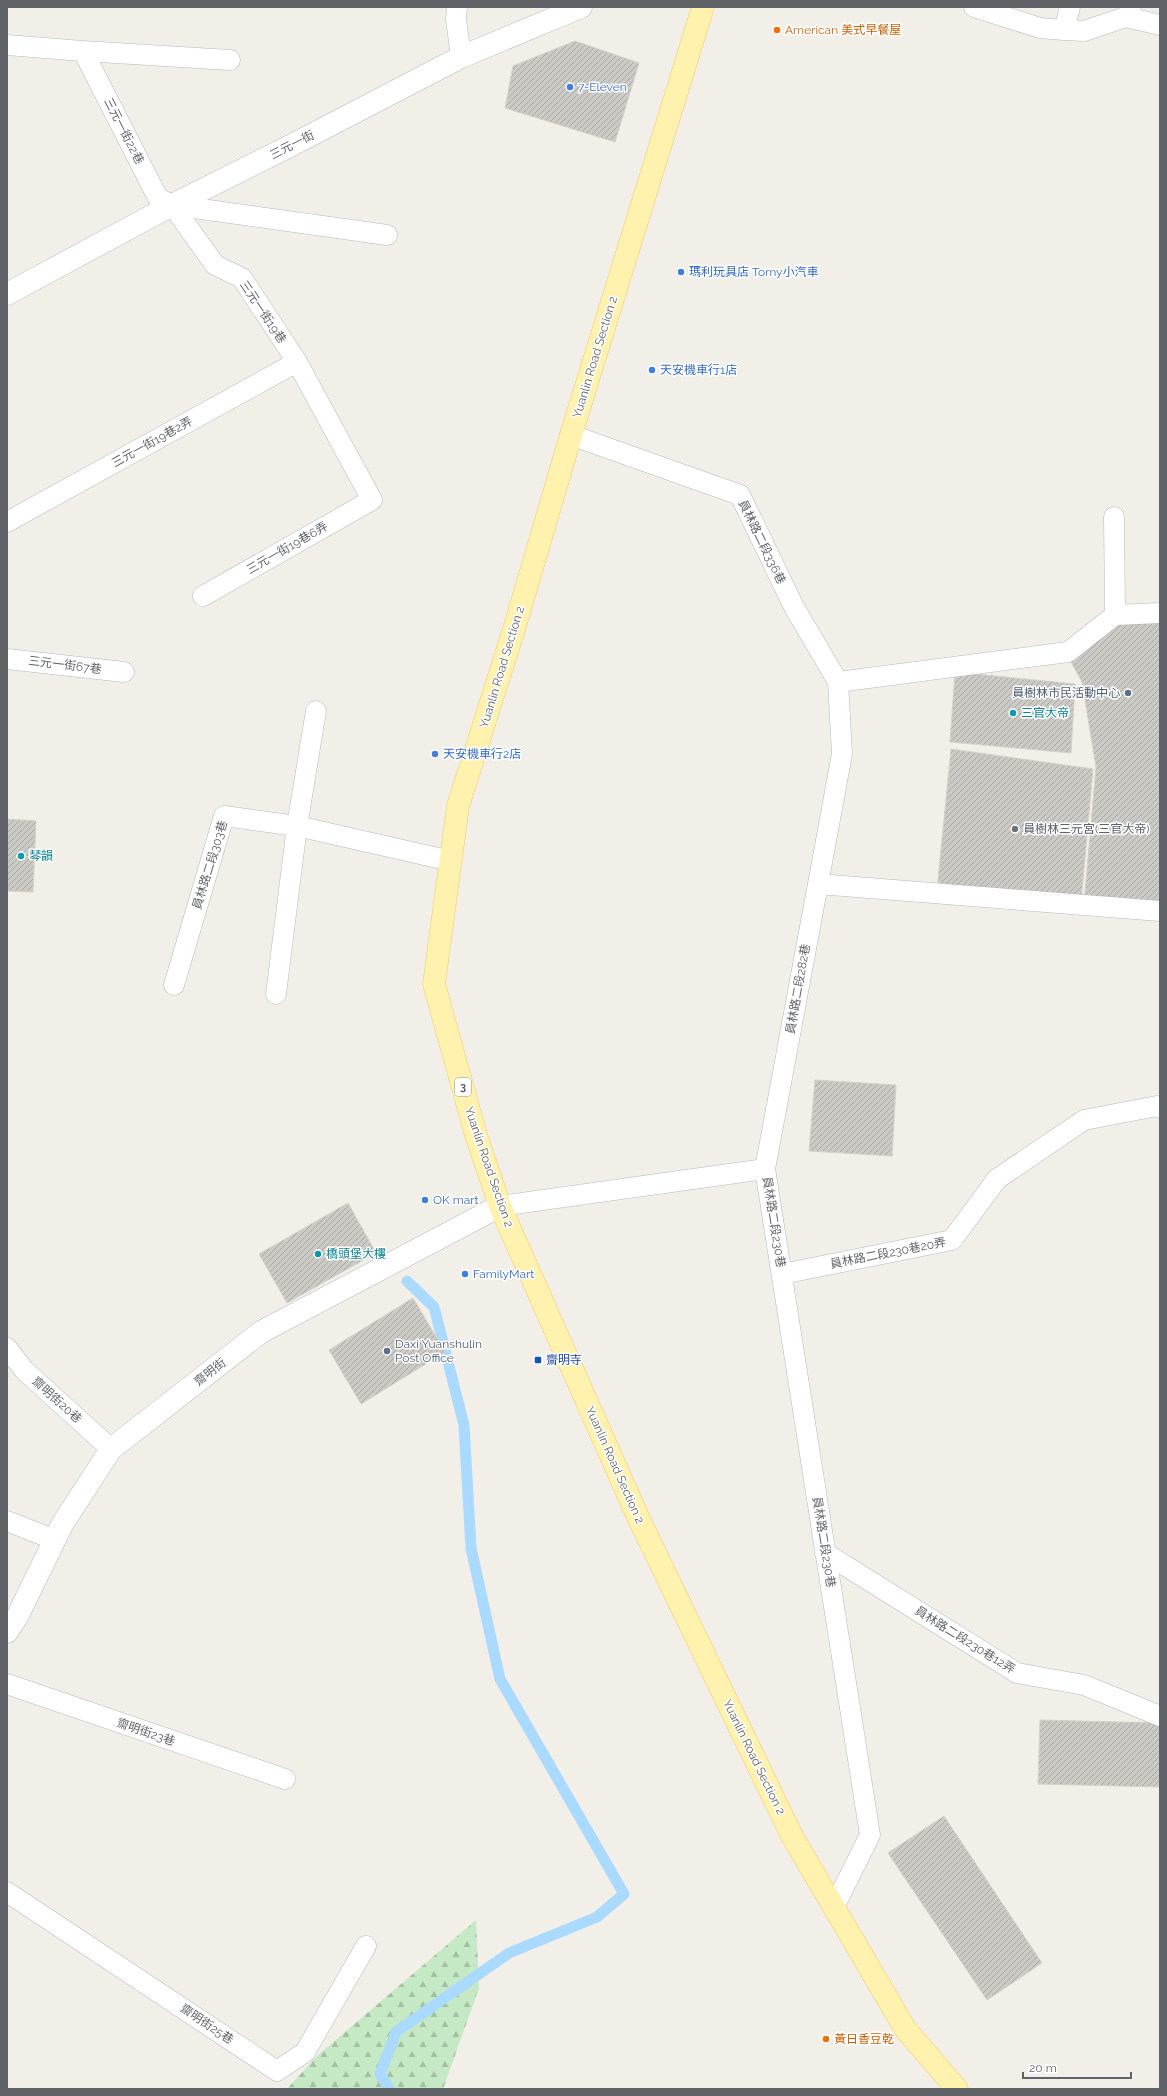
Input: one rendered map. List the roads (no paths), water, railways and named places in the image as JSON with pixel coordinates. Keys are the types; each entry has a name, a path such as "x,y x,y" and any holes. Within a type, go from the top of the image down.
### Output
{"main road":[{"name":"Yuanlin Road Section 2","path":"703,7 571,435 515,626 458,806 434,984 476,1135 500,1206 638,1517 792,1836 906,2030 957,2089"}],"street":[{"name":"三元一街","path":"7,294 172,205 290,146 461,57 581,7"},
{"name":"齋明街","path":"7,1632 17,1617 63,1523 111,1448 262,1332 500,1206"}],"lane":[{"path":"457,7 456,19 461,57"},
{"path":"974,7 1001,11 1040,28 1084,31 1129,12 1160,25"},
{"path":"1064,30 1070,7"},
{"path":"7,46 230,60"},
{"name":"三元一街22巷","path":"83,51 158,198 172,205"},
{"path":"172,205 387,235"},
{"name":"三元一街19巷","path":"172,205 215,265 242,278 297,362 372,500"},
{"name":"三元一街19巷2弄","path":"7,522 297,362"},
{"name":"員林路二段336巷","path":"571,435 740,495 794,607 838,682 842,754 818,884"},
{"name":"三元一街19巷6弄","path":"203,596 372,500"},
{"path":"1114,517 1115,615"},
{"path":"838,682 1068,652 1115,615 1160,613"},
{"name":"三元一街67巷","path":"7,659 124,672"},
{"path":"276,994 297,826 316,711"},
{"name":"員林路二段303巷","path":"174,985 224,816 297,826 451,861"},
{"path":"818,884 1160,911"},
{"name":"員林路二段282巷","path":"765,1169 818,884"},
{"name":"員林路二段230巷20弄","path":"782,1274 952,1240 997,1179 1084,1120 1157,1106 1160,1108"},
{"path":"500,1206 765,1169"},
{"name":"員林路二段230巷","path":"765,1169 870,1835 834,1907"},
{"name":"齋明街20巷","path":"7,1348 24,1370 111,1448"},
{"path":"7,1521 54,1540"},
{"name":"員林路二段230巷12弄","path":"825,1553 1016,1673 1084,1685 1160,1716"},
{"name":"齋明街23巷","path":"7,1684 285,1779"},
{"name":"齋明街25巷","path":"7,1892 276,2070 305,2052 366,1946"}],"waterway":[{"path":"389,2089 380,2074 396,2032 509,1953 597,1917 624,1894 500,1679 471,1548 464,1425 434,1307 407,1281"}],"place":[{"name":"American 美式早餐屋","path":"777,30"},
{"name":"7-Eleven","path":"570,87"},
{"name":"瑪利玩具店 Tomy小汽車","path":"681,272"},
{"name":"天安機車行1店","path":"652,370"},
{"name":"員樹林市民活動中心","path":"1128,693"},
{"name":"三官大帝","path":"1013,713"},
{"name":"天安機車行2店","path":"435,754"},
{"name":"員樹林三元宮(三官大帝)","path":"1015,829"},
{"name":"琴韻","path":"21,856"},
{"name":"OK mart","path":"425,1200"},
{"name":"橋頭堡大樓","path":"318,1254"},
{"name":"FamilyMart","path":"465,1274"},
{"name":"Daxi Yuanshulin Post Office","path":"387,1351"},
{"name":"齋明寺","path":"538,1360"},
{"name":"黃日香豆乾","path":"826,2039"}]}
